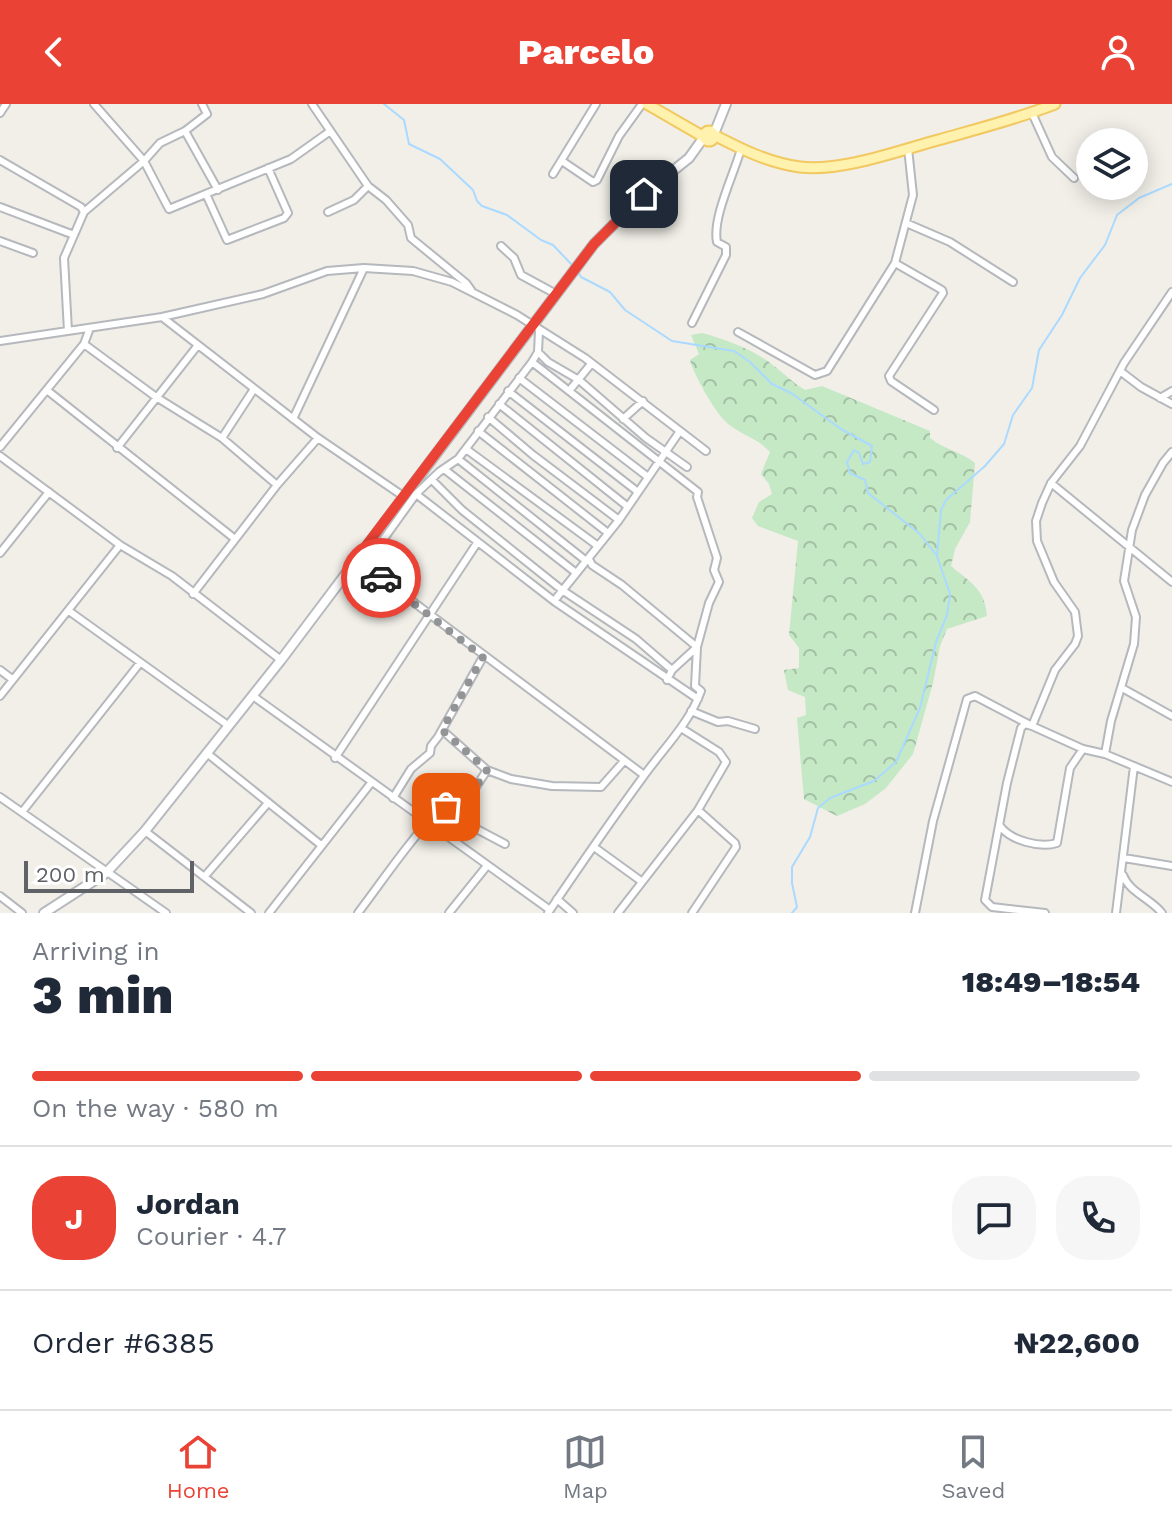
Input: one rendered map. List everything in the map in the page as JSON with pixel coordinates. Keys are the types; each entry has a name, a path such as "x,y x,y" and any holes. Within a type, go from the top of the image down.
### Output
{"main road":[{"path":"644,104 685,128 765,159 813,168 908,148 1055,104"},
{"path":"44,913 106,873 145,831 281,660 403,496 535,328 594,244 618,218 692,154 709,136 724,108"}],"street":[{"path":"0,113 6,104"},
{"path":"94,104 144,161 169,209 291,159 329,132"},
{"path":"68,331 64,258 84,212 144,161 160,143 185,131 207,114 202,104"},
{"path":"312,104 368,186 386,200 408,225 411,238 466,283 473,293"},
{"path":"553,174 596,104"},
{"path":"562,161 585,178 593,182 597,180 619,136 644,104"},
{"path":"1032,113 1052,157 1074,178"},
{"path":"185,131 218,190"},
{"path":"692,323 726,255 726,247 717,242 716,235 740,148"},
{"path":"738,332 815,375 827,371 895,263 913,182 908,148"},
{"path":"0,160 81,207 84,212"},
{"path":"206,194 227,240 284,218 288,213 268,168"},
{"path":"328,212 354,200 368,186"},
{"path":"0,207 74,235"},
{"path":"906,223 950,242 1013,282"},
{"path":"0,241 33,253"},
{"path":"501,246 514,258 521,275 556,294"},
{"path":"895,263 943,293 889,376 891,381 934,410"},
{"path":"293,419 364,268"},
{"path":"0,341 162,317 263,294 327,271 364,268 413,271 452,282 494,302 591,364 706,451"},
{"path":"1032,726 1055,670 1078,636 1075,612 1054,582 1037,541 1036,521 1051,483 1080,446 1120,371 1172,292"},
{"path":"162,317 318,438 403,496"},
{"path":"0,447 84,344 90,328"},
{"path":"365,565 416,494 458,459 532,362 538,352 535,328"},
{"path":"84,344 156,397 222,438 277,485"},
{"path":"117,448 198,345"},
{"path":"538,352 579,380 687,467"},
{"path":"253,696 549,912 644,775 681,728 698,699 701,691 695,686 697,647 709,603 719,582 714,570 717,558 698,492 532,362"},
{"path":"569,391 591,364"},
{"path":"1120,371 1172,404"},
{"path":"519,378 648,477"},
{"path":"222,438 254,389"},
{"path":"48,391 235,539"},
{"path":"508,391 638,492"},
{"path":"1160,398 1172,391"},
{"path":"616,428 643,401"},
{"path":"499,404 628,507"},
{"path":"488,417 619,520"},
{"path":"478,431 608,533"},
{"path":"554,601 619,520 680,431"},
{"path":"193,594 277,485 318,438"},
{"path":"466,449 598,546"},
{"path":"1105,754 1111,721 1134,644 1136,617 1124,581 1130,548 1140,505 1172,452"},
{"path":"0,456 120,545 172,576 281,660"},
{"path":"458,459 697,647"},
{"path":"444,469 575,572"},
{"path":"432,480 462,510 562,590 636,639 672,670"},
{"path":"1051,483 1172,582"},
{"path":"0,553 49,492"},
{"path":"416,494 554,601 698,699"},
{"path":"335,758 477,543"},
{"path":"0,696 120,545"},
{"path":"356,559 644,775"},
{"path":"69,611 229,726"},
{"path":"667,680 672,670 697,647"},
{"path":"393,798 411,769 430,753 431,746 483,657"},
{"path":"22,812 140,663"},
{"path":"0,670 12,679"},
{"path":"1122,688 1172,716"},
{"path":"915,913 933,821 967,699 975,696 1083,749 1105,754 1172,782"},
{"path":"691,711 718,722 728,721 755,729"},
{"path":"1032,726 1025,724 1021,728 1010,766 985,900 992,907 1045,913"},
{"path":"618,913 698,810 726,762 719,752 681,728"},
{"path":"442,730 487,770 536,784 590,788 606,783 624,761"},
{"path":"1000,826 1005,833 1023,841 1057,843 1070,768 1083,749"},
{"path":"208,754 321,845"},
{"path":"1116,913 1134,766"},
{"path":"358,913 427,823 446,807 460,787 474,790 487,770"},
{"path":"269,913 371,783"},
{"path":"0,797 166,913"},
{"path":"205,876 268,803"},
{"path":"446,807 471,826 505,844"},
{"path":"692,913 736,847 698,810"},
{"path":"145,831 251,913"},
{"path":"997,837 1005,833"},
{"path":"594,847 641,881"},
{"path":"1124,858 1172,866"},
{"path":"449,913 486,867"},
{"path":"1122,872 1128,885 1162,913"},
{"path":"0,896 22,913"},
{"path":"557,899 573,913"}],"green space":[{"path":"702,333 758,355 805,390 822,386 930,431 930,438 975,463 970,522 955,549 951,566 980,593 987,616 947,629 913,754 886,788 865,804 837,816 804,799 797,718 806,715 805,697 788,690 784,670 799,668 799,648 789,635 798,541 758,526 752,518 759,502 772,494 761,474 770,452 724,420 704,391 690,360 699,354 691,335"}],"waterway":[{"path":"384,104 404,120 409,144 440,159 473,190 482,206 507,215 553,245 574,267"},
{"path":"792,913 797,907 792,867 810,837 818,808 830,798 874,781 896,762 920,708 936,642 947,615 950,594 937,556 941,510 946,500 985,466 1004,444 1013,415 1032,388 1039,350 1062,315 1080,278 1105,245 1117,215 1139,198 1172,184"},
{"path":"578,272 581,277 610,292 625,310 672,341 734,351 772,384 872,446 870,462 863,464 859,453 854,450 847,462 850,473 865,480 868,493 920,534 937,556"}],"way so far":[{"path":"381,578 483,657 442,730 487,770 474,790 460,787 446,807"}],"route":[{"path":"381,578 356,559 594,244 644,194"}]}
